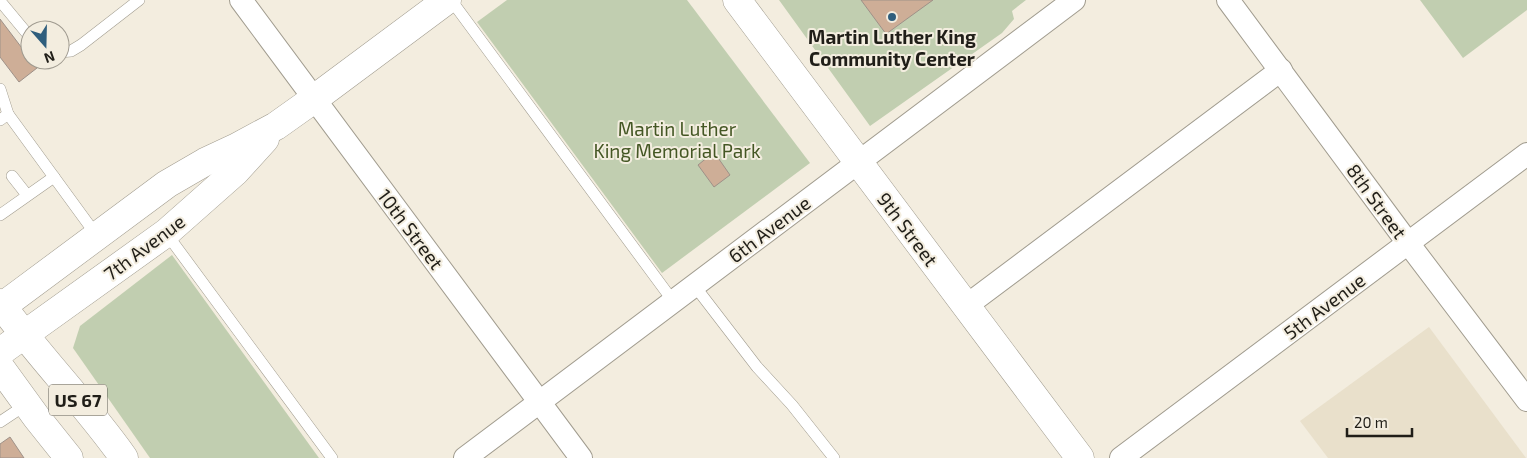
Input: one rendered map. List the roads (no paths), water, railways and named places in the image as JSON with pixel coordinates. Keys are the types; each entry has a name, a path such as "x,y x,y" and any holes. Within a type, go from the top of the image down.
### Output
{"street":[{"name":"10th Street","path":"240,0 581,458"},
{"name":"7th Avenue","path":"1,306 167,184 205,162 276,126 447,0"},
{"name":"9th Street","path":"737,0 1080,458"},
{"name":"6th Avenue","path":"465,458 1074,0"},
{"name":"8th Street","path":"1228,0 1527,400"},
{"path":"966,306 1281,70"},
{"name":"7th Avenue","path":"0,352 166,233 235,172 276,126"},
{"name":"5th Avenue","path":"1121,458 1527,154"},
{"name":"US 67","path":"1,306 124,458"},
{"name":"US 67","path":"0,368 69,458"}],"lane":[{"path":"70,51 82,45 139,0"},
{"path":"451,0 673,301"},
{"path":"0,1 20,24"},
{"path":"1,95 4,117 54,177 97,236"},
{"path":"12,176 27,196"},
{"path":"0,215 54,177"},
{"path":"166,233 332,458"},
{"path":"694,285 757,368 792,405 834,458"},
{"path":"0,422 28,404"}],"place":[{"name":"Martin Luther King Community Center","path":"892,17"}],"park label":[{"name":"Martin Luther King Memorial Park","path":"677,139"}]}
